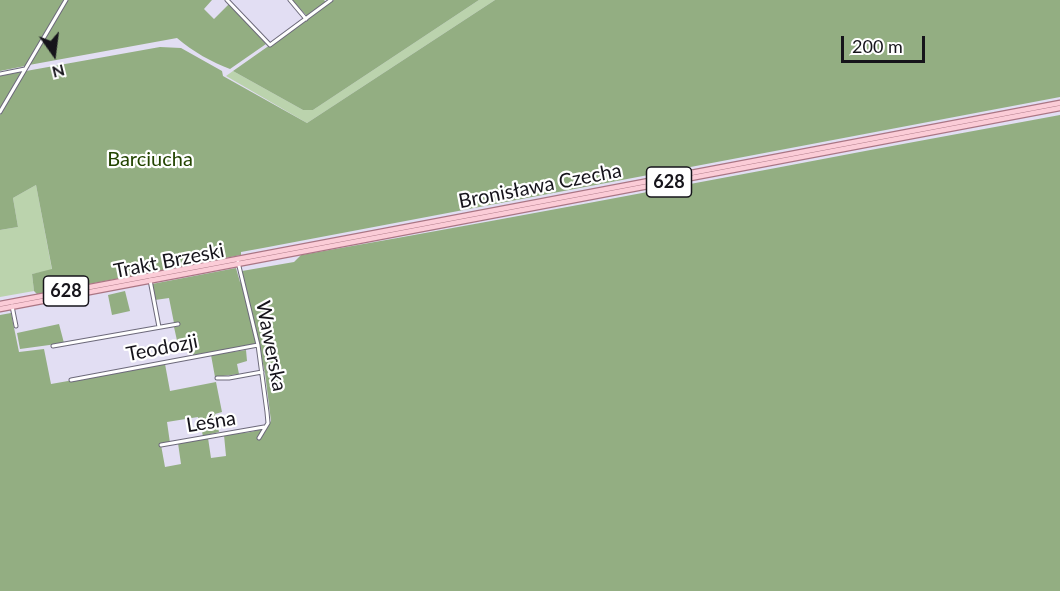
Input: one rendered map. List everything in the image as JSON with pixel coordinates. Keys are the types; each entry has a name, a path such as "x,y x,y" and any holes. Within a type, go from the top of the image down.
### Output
{"main road":[{"name":"Bronisława Czecha","path":"238,261 1060,103"},
{"name":"Bronisława Czecha","path":"238,261 1060,108"},
{"name":"Trakt Brzeski","path":"0,309 238,261"},
{"name":"Trakt Brzeski","path":"0,304 149,278"}],"street":[{"path":"0,112 66,0"},
{"path":"227,0 270,45 328,1"},
{"path":"290,0 306,19"},
{"path":"0,74 25,69"},
{"name":"Wawerska","path":"238,261 263,372 268,418 266,427"},
{"path":"149,278 159,327"},
{"path":"12,306 16,326"},
{"path":"52,346 178,324"},
{"name":"Teodozji","path":"71,380 258,345"},
{"path":"217,378 263,372"},
{"path":"259,438 266,427"},
{"name":"Leśna","path":"161,445 266,427"}],"green space":[{"path":"0,0 64,0 25,66 0,71"},
{"path":"68,0 212,0 204,9 214,19 229,4 266,44 230,69 203,56 177,38 29,65"},
{"path":"292,0 324,0 326,2 307,16"},
{"path":"334,0 479,0 313,110 303,110 233,71"},
{"path":"479,0 495,0 307,123 226,76 233,71 303,110 313,110"},
{"name":"Barciucha","path":"495,0 1060,0 1060,97 241,252 241,255 37,294 34,291 32,274 52,269 36,185 13,198 18,227 0,230 0,115 26,71 160,47 181,48 222,71 223,76 307,123"},
{"path":"21,72 0,109 0,76"},
{"path":"1060,104 1060,106 266,257 266,255"},
{"path":"1060,115 1060,591 0,591 0,315 11,313 19,352 44,349 51,384 165,364 170,391 216,382 222,412 215,414 219,432 203,436 198,417 167,422 170,443 161,445 165,467 181,464 178,443 208,438 211,458 226,456 224,435 256,431 271,421 265,373 242,271 294,262 301,255"},
{"path":"36,185 52,270 32,274 34,291 0,297 0,230 18,227 13,198"},
{"path":"236,268 242,283 256,344 193,355 190,342 178,345 174,327 179,326 179,323 174,323 169,298 155,300 152,284"},
{"path":"125,291 130,311 112,315 108,295"},
{"path":"59,324 64,343 20,349 17,333"},
{"path":"246,350 247,361 237,364 239,374 215,377 211,355"}]}
